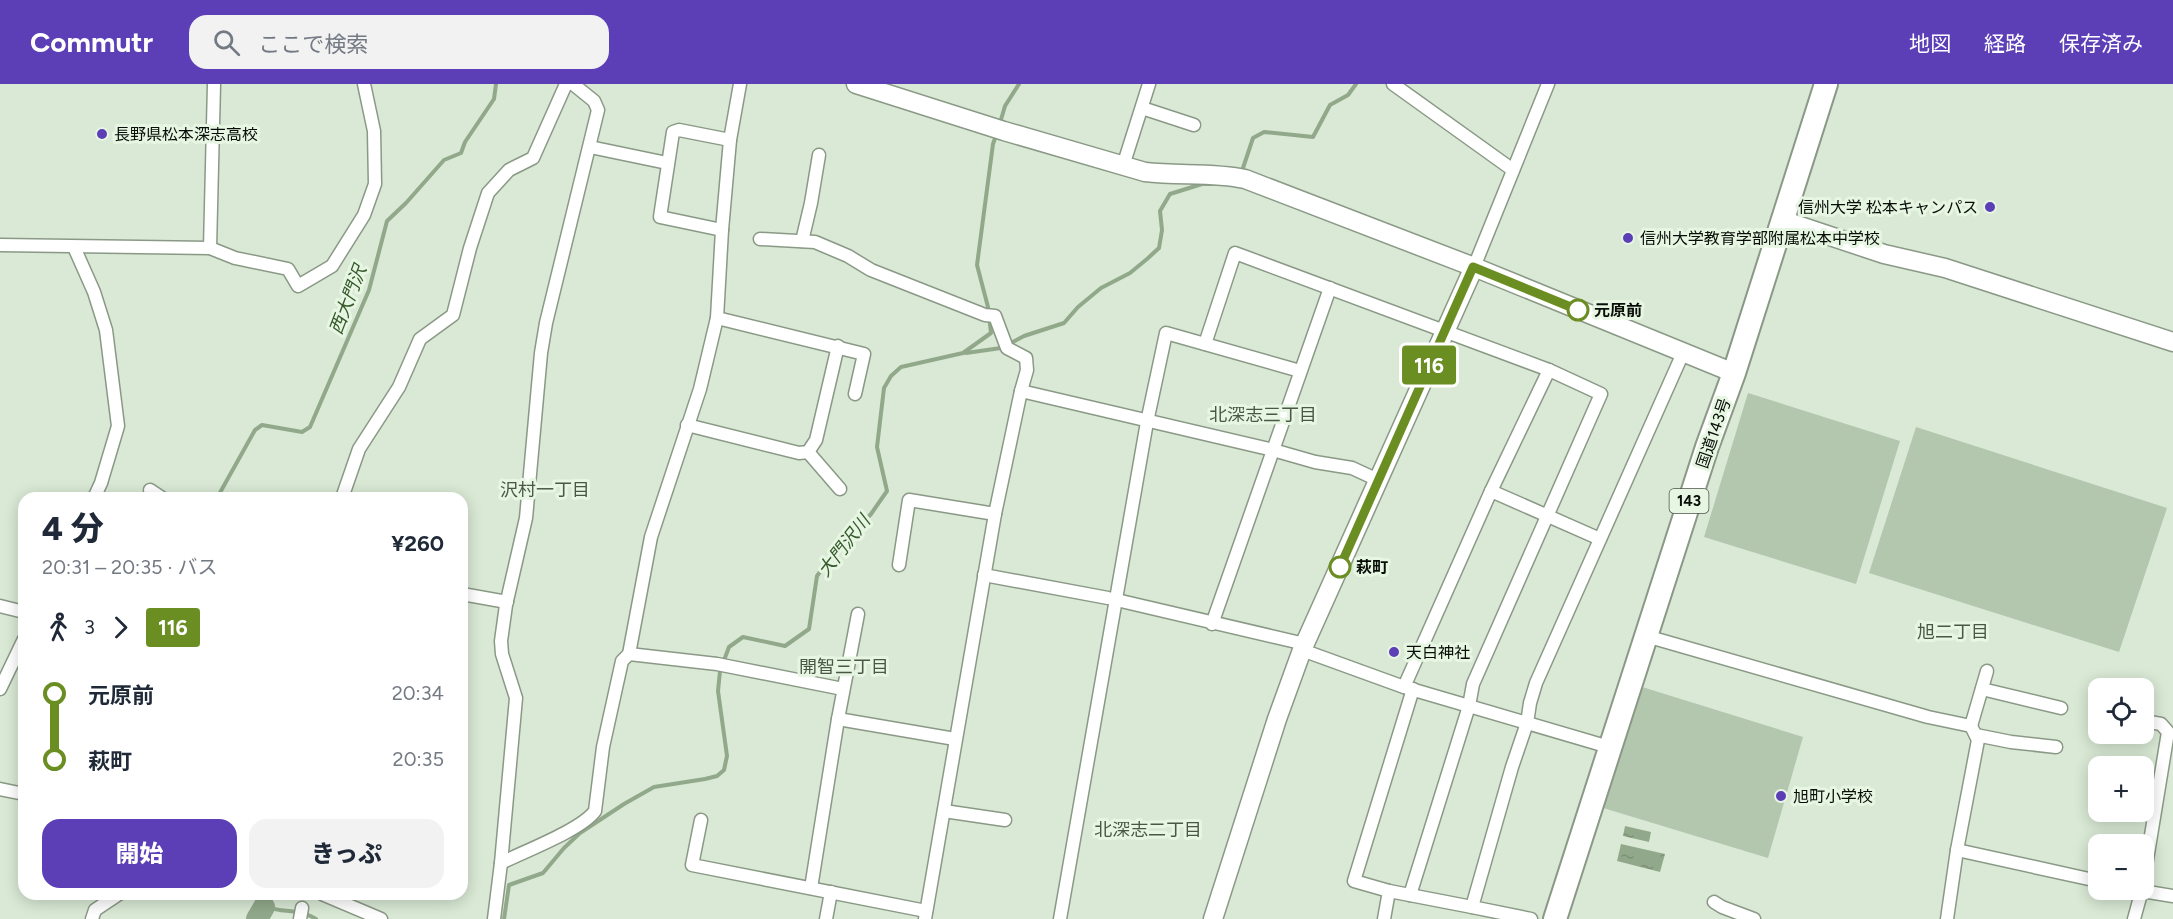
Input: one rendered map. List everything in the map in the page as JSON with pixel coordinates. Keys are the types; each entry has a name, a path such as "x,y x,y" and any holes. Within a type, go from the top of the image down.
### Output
{"highway":[{"name":"国道143号","path":"1555,919 1826,84"}],"street":[{"path":"210,248 214,84"},
{"path":"0,245 210,248 235,258 288,269 298,286 332,266 364,215 375,184 374,131 364,84"},
{"path":"344,492 359,449 399,387 420,339 453,315 470,248 488,193 509,170 533,158 566,84"},
{"path":"494,919 516,698 502,654 501,640 526,518 541,352 546,323 598,110 594,101 573,84"},
{"path":"501,863 573,827 590,817 595,811 603,747 622,661 629,654 651,537 700,389 717,318 730,140 740,84"},
{"path":"856,84 1124,166 1162,174 1241,178 1473,267 1734,373"},
{"path":"1124,166 1149,84"},
{"path":"1393,84 1513,170"},
{"path":"1214,919 1277,720 1304,647 1473,267 1548,84"},
{"path":"1142,108 1194,125"},
{"path":"722,230 660,217 673,132 679,130 730,140"},
{"path":"590,147 667,163"},
{"path":"802,241 819,155"},
{"path":"1782,220 1884,254 1945,268 2173,342"},
{"path":"701,820 692,865 831,892 926,915 995,514 1027,370 1026,358 1007,348 995,316 871,270 848,256 815,242 760,239"},
{"path":"74,247 94,292 106,330 118,426 97,492"},
{"path":"1205,344 1234,253 1549,370 1601,394 1473,684 1469,706 1410,895"},
{"path":"1212,624 1329,288"},
{"path":"717,318 864,354 855,394"},
{"path":"1060,919 1147,422 1166,333 1300,371"},
{"path":"687,425 799,453 808,452 816,440 838,346"},
{"path":"1472,907 1527,723 1536,683 1683,353"},
{"path":"1531,919 1389,891 1354,881 1409,688 1491,491 1549,370"},
{"path":"1021,391 1273,450 1315,462 1352,468 1378,480"},
{"path":"808,452 840,489"},
{"path":"1491,491 1600,539"},
{"path":"899,565 909,500 995,514"},
{"path":"984,575 1115,601 1304,647 1409,688 1610,747"},
{"path":"468,595 507,602"},
{"path":"0,606 18,610"},
{"path":"811,888 843,689 858,614"},
{"path":"1646,636 2011,742 2056,747"},
{"path":"629,654 723,665 843,689"},
{"path":"0,689 18,662"},
{"path":"1947,919 1957,850 1978,740 1973,730 1987,671"},
{"path":"1982,689 2061,708"},
{"path":"838,719 955,739"},
{"path":"2150,834 2168,732 2160,724 2154,723"},
{"path":"0,789 18,793"},
{"path":"944,811 1005,820"},
{"path":"1957,850 2088,879"},
{"path":"1384,919 1389,891"},
{"path":"2154,891 2173,896"},
{"path":"826,919 831,892"},
{"path":"92,919 95,910 110,900"},
{"path":"336,900 381,919"},
{"path":"2134,919 2138,900"},
{"path":"1714,902 1754,919"}],"shaded area":[{"path":"1748,393 1900,441 1856,584 1704,537"},
{"path":"1916,427 2167,508 2119,652 1869,573"},
{"path":"1639,686 1803,737 1768,858 1600,807"}],"water":[{"path":"1625,826 1651,832 1649,842 1623,836"},
{"path":"1621,844 1665,854 1660,872 1617,861"}],"waterway":[{"name":"西大門沢","path":"220,492 255,430 262,425 302,432 310,427 369,290 387,221 444,160 461,153 465,142 494,99 496,84"},
{"name":"大門沢川","path":"1000,123 1005,106 1019,84"},
{"path":"1241,174 1253,138 1264,132 1313,137 1330,105 1348,95 1356,84"},
{"name":"大門沢川","path":"504,919 509,885 543,873 580,833 654,787 705,779 717,776 724,770 727,756 718,691 720,671 729,647 743,637 785,646 809,629 817,576 832,555 871,514 887,491 877,447 884,388 891,376 901,367 963,353 991,333 988,307 977,265 993,144 997,133"},
{"path":"1009,344 1024,336 1064,323 1078,307 1101,288 1130,273 1159,248 1162,230 1160,211 1170,194 1202,184 1214,184"},
{"path":"966,353 1001,348"},
{"name":"大門沢川","path":"257,900 274,909 299,912 316,919"},
{"name":"大門沢川","path":"257,919 264,907"}],"bus line":[{"name":"116","path":"1340,567 1473,267 1578,310"}],"place":[{"name":"長野県松本深志高校","path":"102,134"},
{"name":"信州大学 松本キャンパス","path":"1990,207"},
{"name":"信州大学教育学部附属松本中学校","path":"1628,238"},
{"name":"元原前","path":"1578,310"},
{"name":"萩町","path":"1340,567"},
{"name":"天白神社","path":"1394,652"},
{"name":"旭町小学校","path":"1781,796"}],"district":[{"name":"北深志三丁目","path":"1263,415"},
{"name":"沢村一丁目","path":"545,490"},
{"name":"旭二丁目","path":"1953,632"},
{"name":"開智三丁目","path":"844,667"},
{"name":"北深志二丁目","path":"1148,830"}]}
